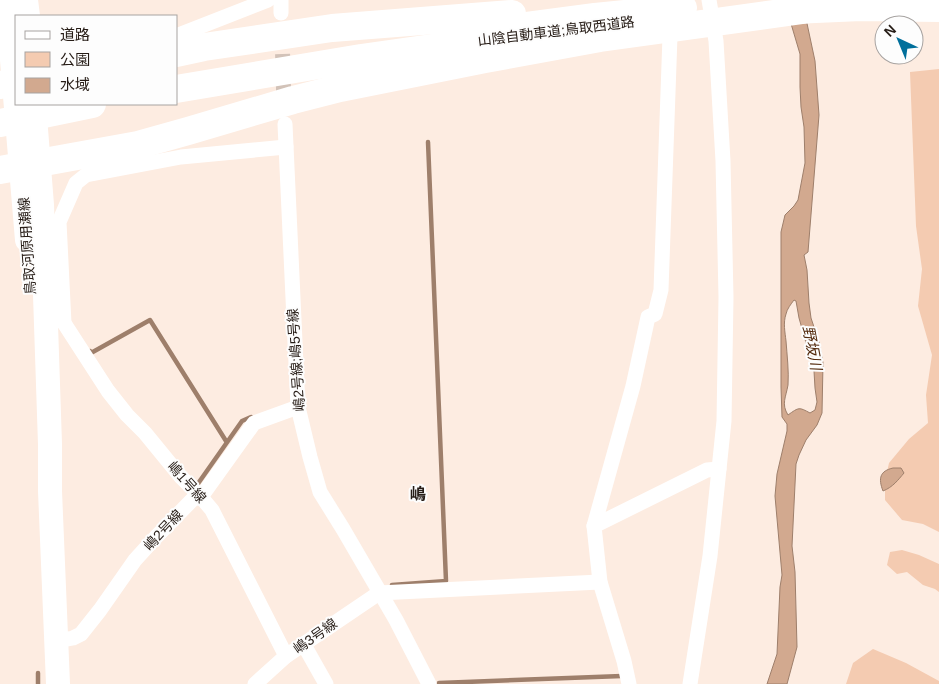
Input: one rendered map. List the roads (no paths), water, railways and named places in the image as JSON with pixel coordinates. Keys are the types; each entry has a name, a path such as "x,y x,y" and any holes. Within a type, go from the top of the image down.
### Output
{"highway":[{"path":"20,166 138,145 188,131 340,88 480,37 689,0"},
{"path":"178,53 332,28 480,37 600,38 810,5 939,8"},
{"name":"山陰自動車道;鳥取西道路","path":"178,80 360,49 480,37"},
{"name":"山陰自動車道;鳥取西道路","path":"178,89 480,37"},
{"path":"0,114 48,105"},
{"path":"0,123 87,105"}],"main road":[{"name":"鳥取河原用瀬線","path":"7,0 10,83 20,166 47,320 42,442 50,491 58,684"},
{"path":"26,0 28,15"},
{"name":"鳥取河原用瀬線","path":"20,166 34,105"}],"street":[{"path":"178,35 268,0"},
{"path":"690,684 710,556 724,421 726,297 723,161 716,41 709,0"},
{"path":"629,684 600,582 594,526 633,386 648,317 655,314 661,290 670,36"},
{"name":"嶋2号線;嶋5号線","path":"285,124 298,407 320,492 380,592 429,684"},
{"path":"47,320 59,222 76,183 86,175 181,158 286,147"},
{"name":"嶋1号線","path":"47,320 127,415 212,510 286,656"},
{"name":"嶋2号線","path":"57,641 73,638 81,634 135,560 193,499 201,496 254,423 298,407"},
{"path":"594,526 707,470 719,468"},
{"path":"380,592 600,582"},
{"name":"嶋3号線","path":"255,684 286,656 380,592"},
{"path":"304,645 326,684"}],"water":[{"name":"野坂川","path":"784,0 802,0 815,61 819,115 808,252 804,255 811,318 819,342 823,363 822,413 817,425 806,440 796,464 792,546 795,572 797,647 787,684 767,684 777,654 782,575 775,496 777,474 787,431 787,424 782,417 781,387 781,232 785,215 798,200 805,163 800,87 800,54","holes":["794,300 796,301 814,371 817,402 815,410 810,413 799,409 788,415 784,404 788,385 788,363 784,328 788,308"]},
{"path":"901,468 904,473 897,481 883,491 881,476 885,471"}],"waterway":[{"path":"392,585 446,581 428,142"},
{"path":"90,351 91,353 150,320 226,441"},
{"path":"197,485 242,421 251,417"},
{"path":"38,673 38,684"},
{"path":"439,683 622,676"}],"tunnel":[{"path":"282,31 284,108"}],"district":[{"name":"嶋","path":"418,494"}]}
